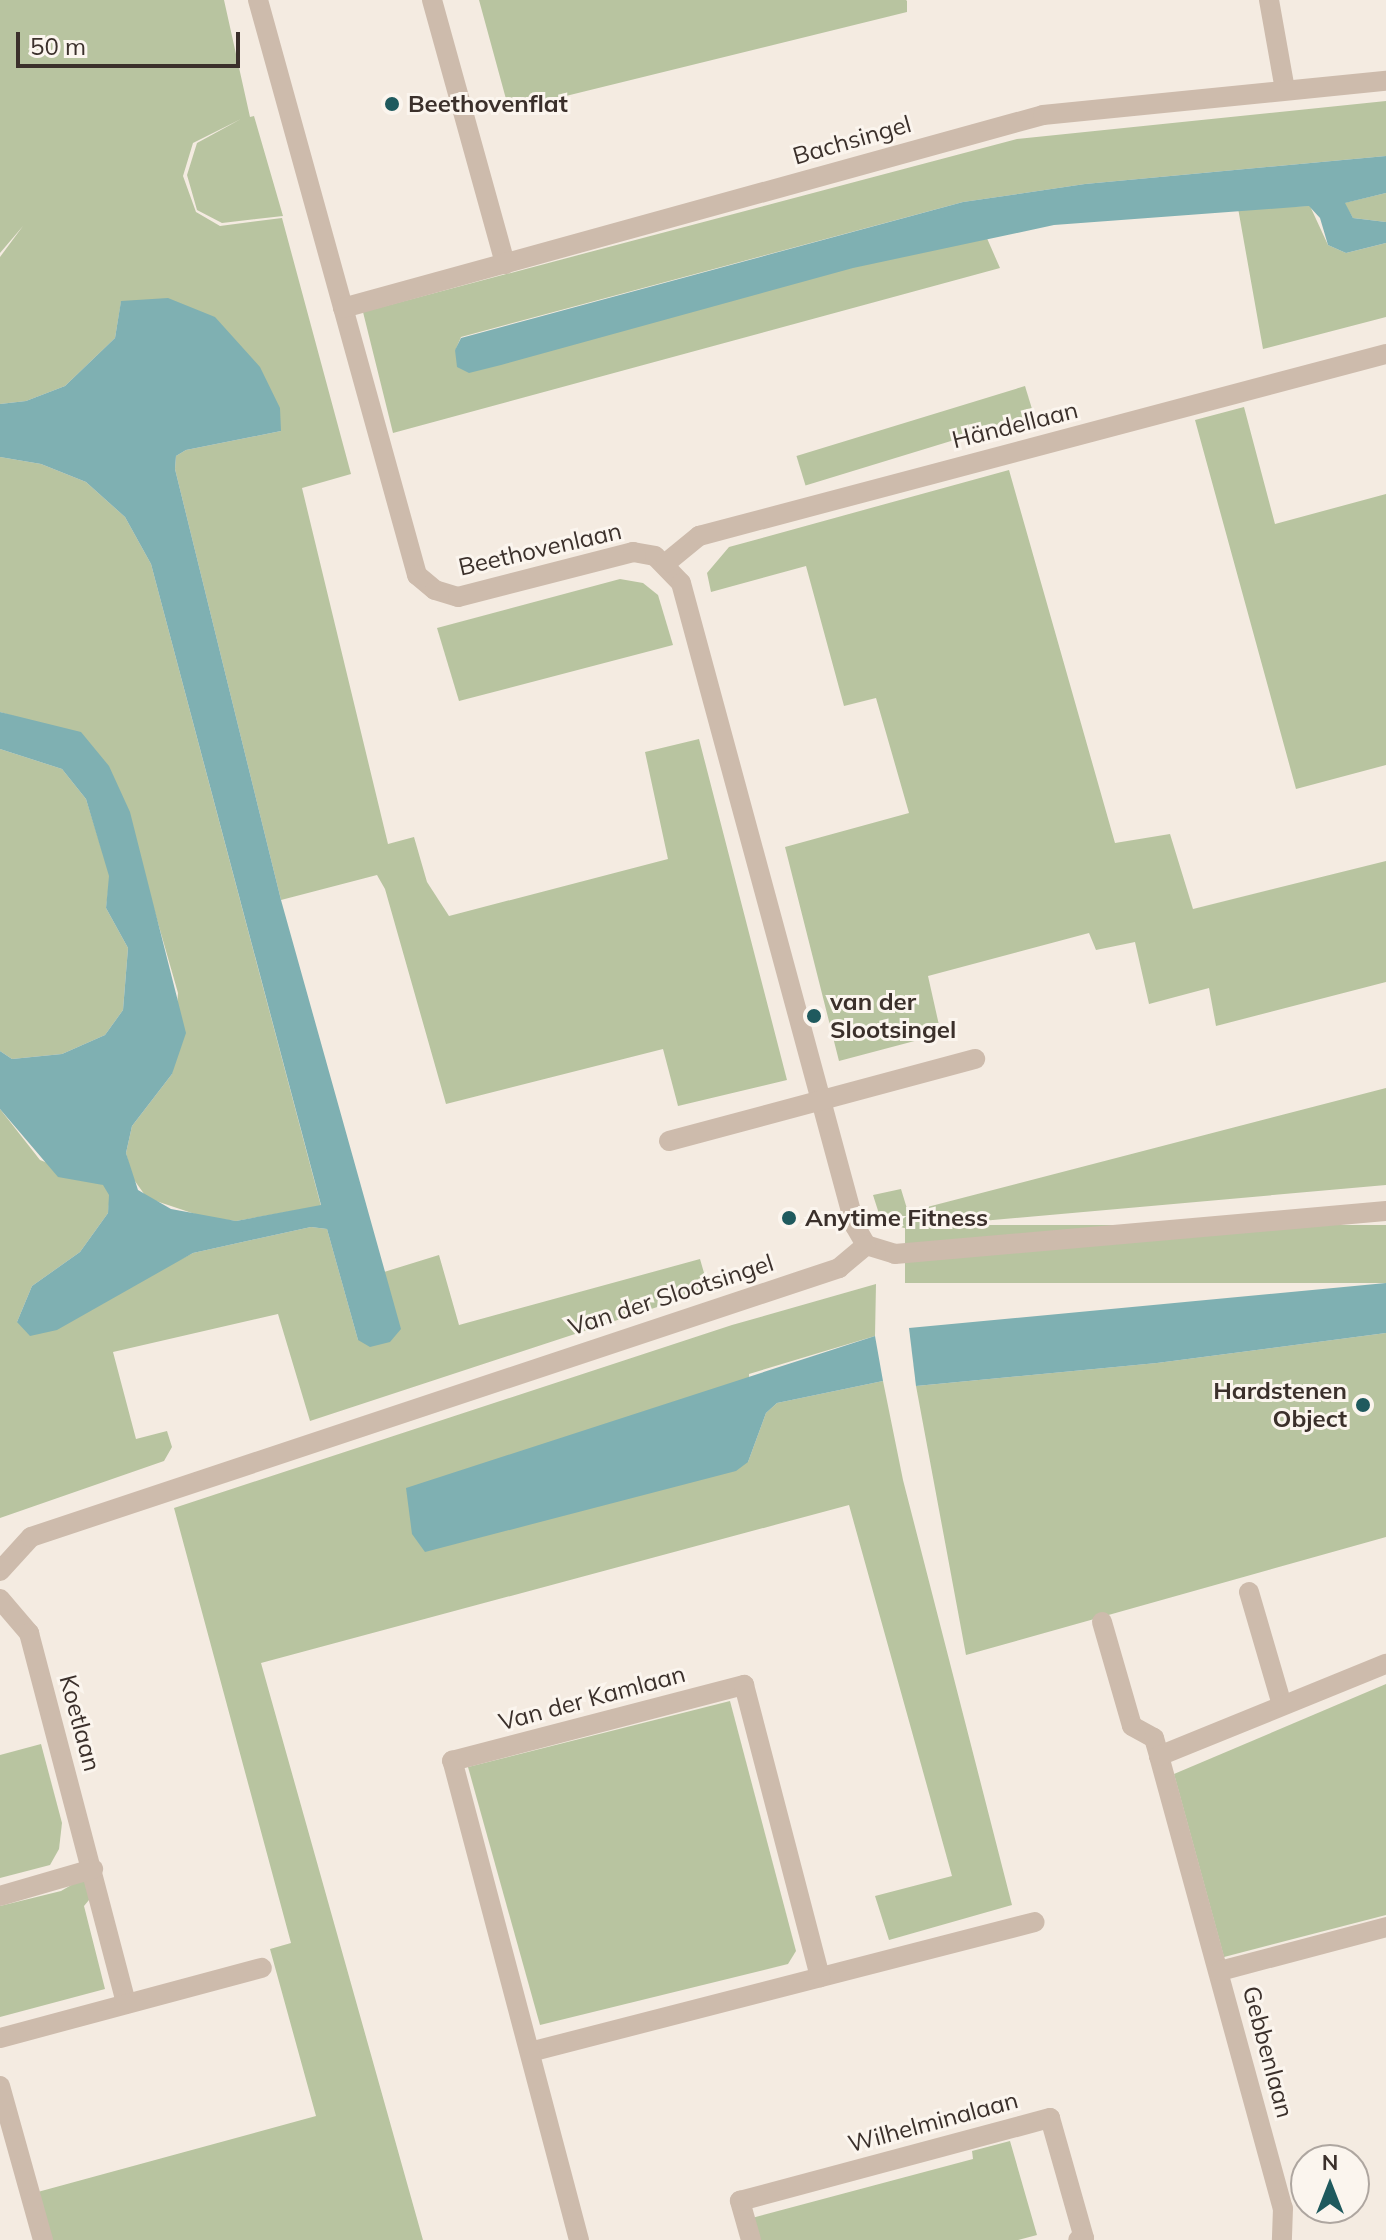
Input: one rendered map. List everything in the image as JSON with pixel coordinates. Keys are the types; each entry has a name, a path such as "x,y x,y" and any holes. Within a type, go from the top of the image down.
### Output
{"street":[{"name":"Beethovenlaan","path":"258,0 417,575 435,590 458,597 633,552 666,563"},
{"path":"432,0 505,264"},
{"path":"1269,0 1285,90"},
{"name":"Bachsingel","path":"343,308 1043,115 1386,81"},
{"name":"Händellaan","path":"666,563 699,536 1386,354"},
{"path":"666,563 681,583 855,1226 866,1245 895,1254 1386,1211"},
{"path":"669,1141 975,1059"},
{"name":"Van der Slootsingel","path":"0,1571 31,1537 839,1268 866,1245"},
{"path":"1249,1592 1282,1705"},
{"name":"Koetlaan","path":"0,1599 29,1633 126,2004"},
{"name":"Gebbenlaan","path":"1102,1622 1132,1726 1154,1738 1283,2208 1282,2240"},
{"path":"1159,1756 1386,1664"},
{"name":"Van der Kamlaan","path":"579,2240 452,1761 744,1685 820,1977"},
{"path":"0,1896 93,1869"},
{"path":"530,2052 1035,1922"},
{"name":"Gebbenlaan","path":"1220,1971 1384,1932"},
{"path":"0,2038 262,1968"},
{"path":"0,2086 43,2240"},
{"name":"Wilhelminalaan","path":"751,2240 740,2201 1050,2118 1084,2238 1078,2240"}],"green space":[{"path":"0,0 224,0 250,117 254,116 283,216 222,223 197,210 187,175 197,143 241,119 193,143 183,176 196,212 220,226 282,218 351,474 302,488 388,844 414,837 427,882 449,916 668,859 645,752 699,739 787,1080 678,1106 663,1049 446,1104 385,889 377,875 281,900 175,469 176,456 186,450 281,431 121,302 115,338 65,386 26,401 0,404 0,257 23,226 0,253"},
{"path":"479,0 906,0 907,12 509,110"},
{"path":"1386,101 1386,156 1085,184 963,202 461,337 455,351 986,236 1000,268 393,433 363,312 1017,139"},
{"path":"1386,193 1386,222 1353,218 1344,203"},
{"path":"1310,206 1328,245 1346,253 1386,243 1386,317 1263,349 1238,208"},
{"path":"1025,386 1034,416 806,486 796,456"},
{"path":"1244,407 1275,524 1386,494 1386,765 1296,789 1195,420"},
{"path":"0,457 41,464 86,482 125,517 151,564 321,1206 236,1221 204,1217 147,1198 132,1177 126,1153 132,1126 172,1074 178,993 148,888 36,723 0,712"},
{"path":"1009,470 1115,843 1170,834 1193,909 1386,861 1386,982 1216,1026 1209,988 1149,1004 1135,942 1096,950 1089,933 928,976 941,1034 839,1061 785,847 909,813 876,698 844,706 806,566 711,592 707,573 729,547"},
{"path":"620,579 643,583 658,595 673,645 459,701 437,628"},
{"path":"0,749 62,769 86,799 110,876 106,908 128,948 123,1010 105,1035 62,1054 12,1059 0,1051"},
{"path":"1386,1088 1386,1185 904,1228 881,1220 873,1195 901,1189 908,1212"},
{"path":"0,1109 40,1160 104,1185 110,1195 108,1213 80,1252 32,1286 17,1322 132,1284 193,1253 311,1227 327,1229 358,1340 400,1329 384,1272 439,1255 459,1325 700,1259 709,1290 310,1421 278,1314 113,1352 136,1439 167,1431 172,1447 164,1461 0,1518"},
{"path":"905,1225 1386,1225 1386,1283 905,1283"},
{"path":"876,1284 875,1336 749,1374 748,1462 766,1413 777,1403 883,1381 903,1480 1012,1905 889,1940 875,1896 952,1876 849,1505 261,1663 423,2240 47,2240 34,2193 316,2116 270,1949 291,1943 174,1508 732,1325"},
{"path":"1386,1333 1386,1537 966,1655 916,1386 1157,1363"},
{"path":"1386,1684 1386,1915 1224,1957 1174,1774"},
{"path":"730,1701 796,1951 788,1964 540,2025 468,1767"},
{"path":"41,1744 62,1823 59,1849 50,1865 0,1878 0,1755"},
{"path":"87,1876 98,1889 84,1906 105,1989 0,2017 0,1906 61,1891"},
{"path":"1010,2141 1037,2235 1018,2240 758,2240 752,2218 973,2159 972,2151"}],"water":[{"path":"1386,156 1386,193 1345,203 1353,218 1386,222 1386,243 1346,253 1328,245 1320,218 1309,206 1054,225 853,268 469,373 457,367 455,350 461,338 963,202 1085,184"},
{"path":"168,298 215,317 260,367 280,408 281,431 186,450 176,456 175,469 281,900 401,1329 390,1342 370,1347 358,1340 327,1229 311,1227 193,1253 57,1330 30,1336 17,1322 32,1286 80,1252 108,1213 109,1195 103,1185 58,1177 0,1109 0,1051 12,1059 62,1054 105,1035 123,1010 128,948 106,908 109,876 86,799 62,769 0,749 0,712 81,732 109,766 130,812 186,1033 172,1074 132,1126 126,1153 138,1190 171,1209 236,1221 321,1205 151,564 125,517 86,482 41,464 0,457 0,404 26,401 65,386 115,338 121,301"},
{"path":"1386,1283 1386,1333 1157,1363 916,1386 909,1328"},
{"path":"875,1336 883,1381 777,1403 766,1413 748,1462 736,1471 425,1552 412,1534 406,1488"}],"place":[{"name":"Beethovenflat","path":"392,104"},
{"name":"van der Slootsingel","path":"814,1016"},
{"name":"Anytime Fitness","path":"789,1218"},
{"name":"Hardstenen Object","path":"1363,1405"}]}
